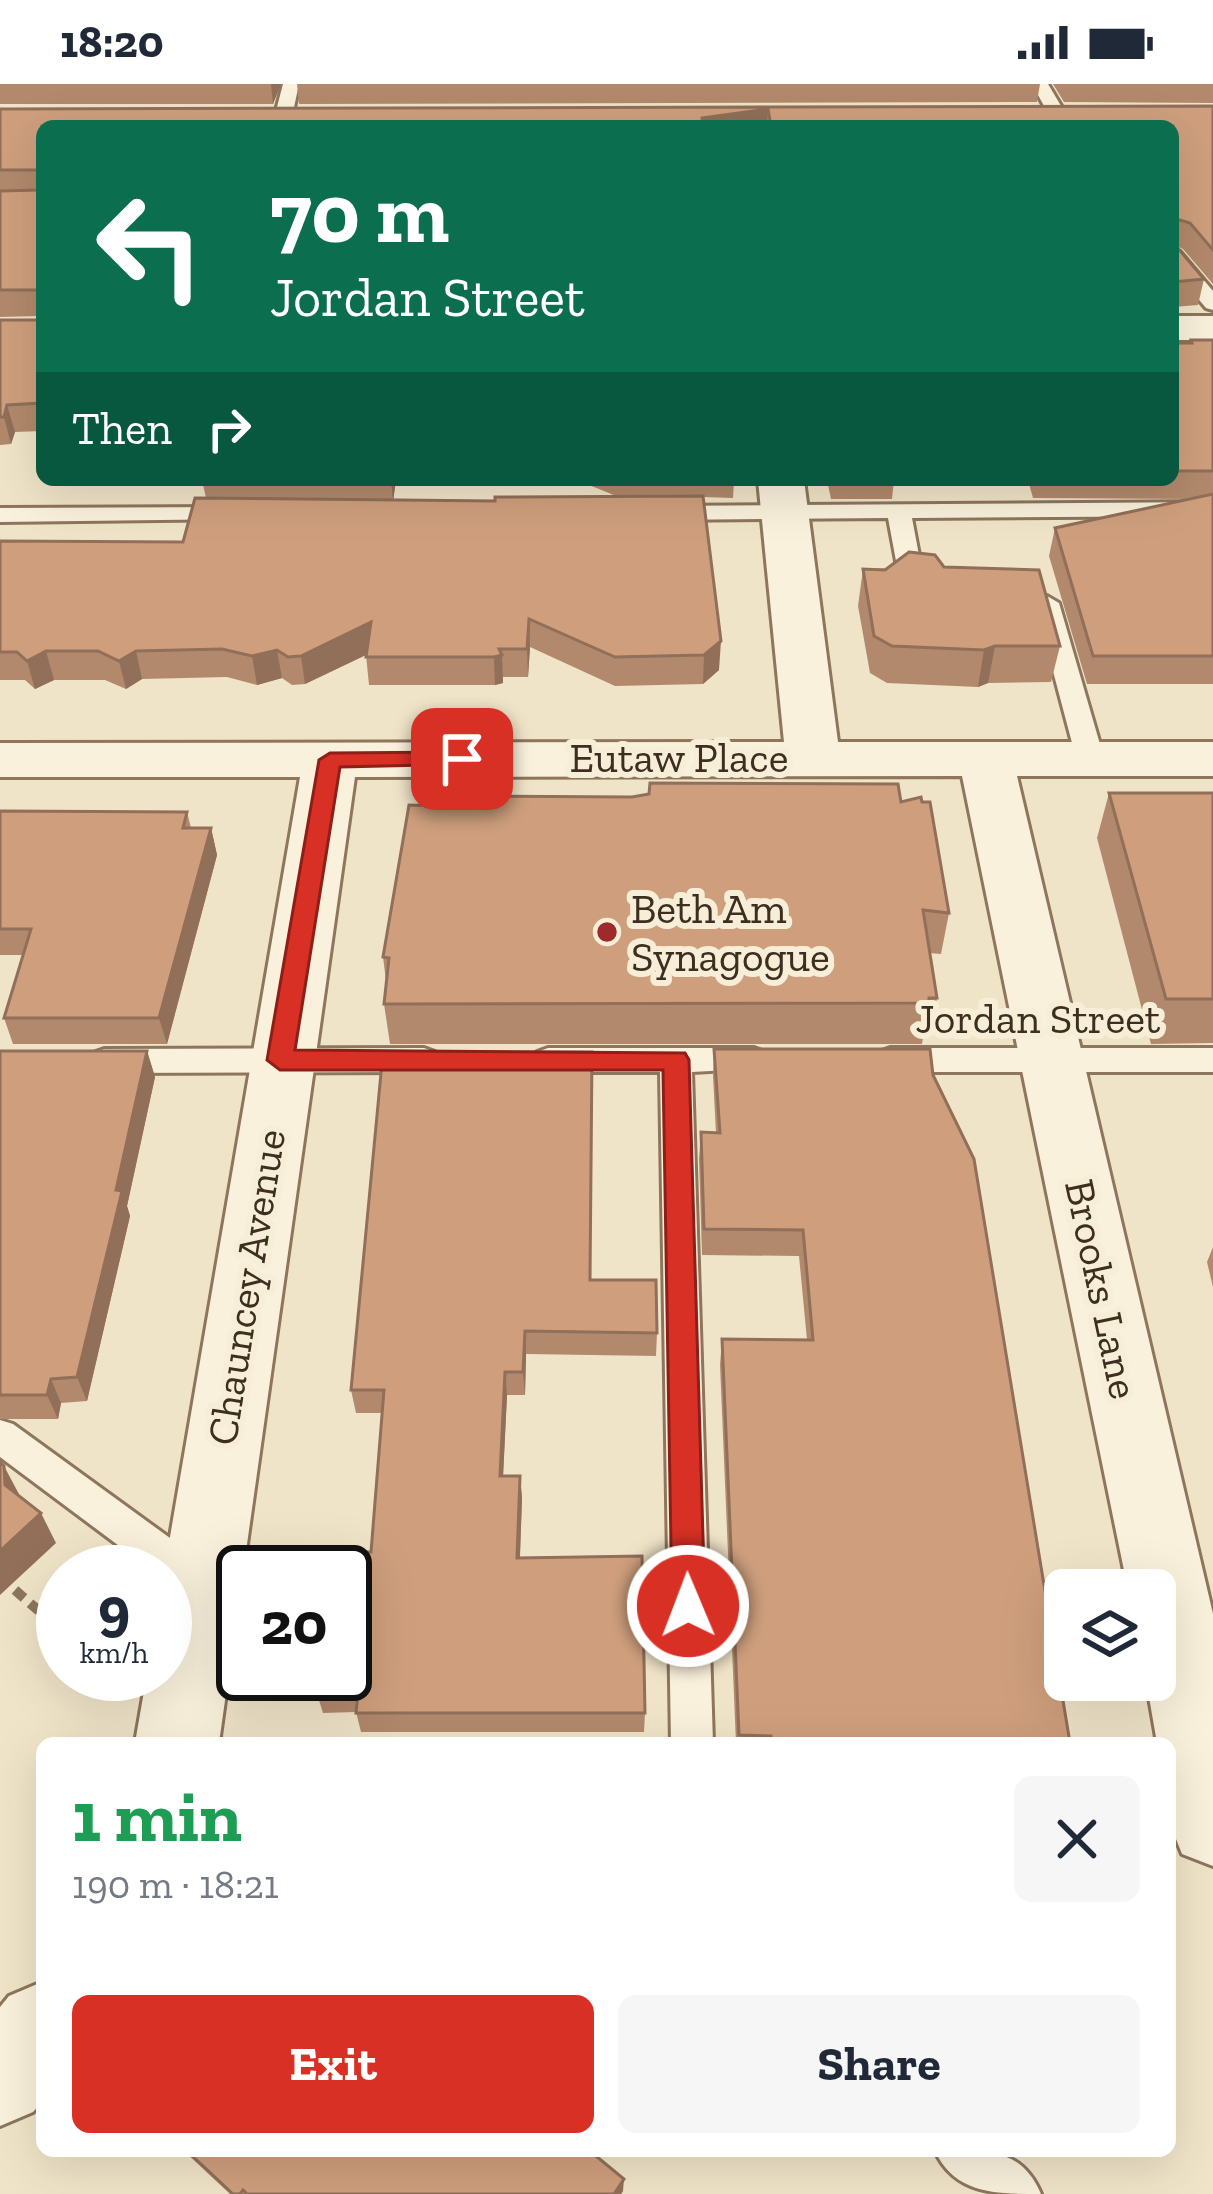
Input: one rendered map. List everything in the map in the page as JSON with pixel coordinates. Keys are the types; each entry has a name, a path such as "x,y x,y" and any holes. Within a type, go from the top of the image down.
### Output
{"street":[{"path":"1179,328 1213,328"},
{"path":"783,496 813,756"},
{"name":"Brooks Lane","path":"985,757 1191,1696 1213,1823"},
{"name":"Eutaw Place","path":"0,760 1213,759"},
{"name":"Chauncey Avenue","path":"178,1737 330,760"},
{"path":"0,2079 36,2036"}],"lane":[{"path":"282,120 291,84"},
{"path":"1040,84 1061,120"},
{"path":"1179,263 1213,304"},
{"path":"630,513 783,496 899,512 1213,509"},
{"path":"899,512 911,578 961,580"},
{"path":"0,515 253,514"},
{"path":"1030,586 1046,600 1090,758"},
{"path":"70,1061 466,1060"},
{"path":"512,1060 791,1060"},
{"path":"676,1060 692,1737"},
{"name":"Jordan Street","path":"860,1060 1213,1060"},
{"path":"0,1436 201,1584"},
{"path":"967,2157 1016,2194"}],"path":[{"path":"15,1590 36,1608"}],"building":[{"path":"1213,106 1213,250 1190,223 1179,221 1179,120 770,120 768,109 702,120 36,120 36,170 0,170 0,109"},
{"path":"36,190 36,290 0,290 0,191"},
{"path":"1179,250 1204,279 1179,281"},
{"path":"0,320 36,320 36,403 7,405 4,417 0,417"},
{"path":"1213,340 1213,471 1179,471 1179,343"},
{"path":"1213,494 1213,656 1093,656 1055,528"},
{"path":"703,496 721,641 704,655 615,657 529,619 527,649 499,649 502,655 494,657 366,657 371,622 301,656 288,657 277,650 252,656 222,649 136,651 119,661 98,651 46,651 27,661 17,652 0,652 0,541 183,542 195,498 495,501 495,497"},
{"path":"909,552 935,555 944,567 1039,570 1060,646 984,650 892,646 874,636 863,569 885,570"},
{"path":"650,783 898,784 901,802 921,797 922,802 930,802 949,913 923,910 937,998 929,998 929,1003 384,1004 389,958 383,957 409,805 444,806 445,796 632,797 649,794"},
{"path":"1109,793 1213,793 1213,999 1166,999"},
{"path":"0,811 187,812 183,828 211,828 159,1018 4,1018 31,929 0,929"},
{"path":"714,1049 930,1049 933,1075 974,1159 1044,1585 1044,1701 1063,1701 1069,1737 739,1735 722,1339 813,1340 803,1230 704,1229 701,1132 720,1133"},
{"path":"0,1051 147,1051 116,1190 122,1191 77,1377 51,1379 47,1395 0,1395"},
{"path":"383,1052 592,1052 590,1280 656,1280 657,1333 525,1331 523,1372 505,1372 500,1476 520,1476 517,1558 642,1556 645,1713 356,1713 357,1701 372,1701 372,1545 384,1390 351,1390"},
{"path":"0,1462 5,1485 41,1513 0,1551"},
{"path":"193,2157 597,2157 624,2179 614,2194 247,2194 243,2190 233,2194"}],"place":[{"name":"Beth Am Synagogue","path":"607,932"}],"route":[{"path":"462,759 330,760 280,1060 676,1060 688,1606"}]}
